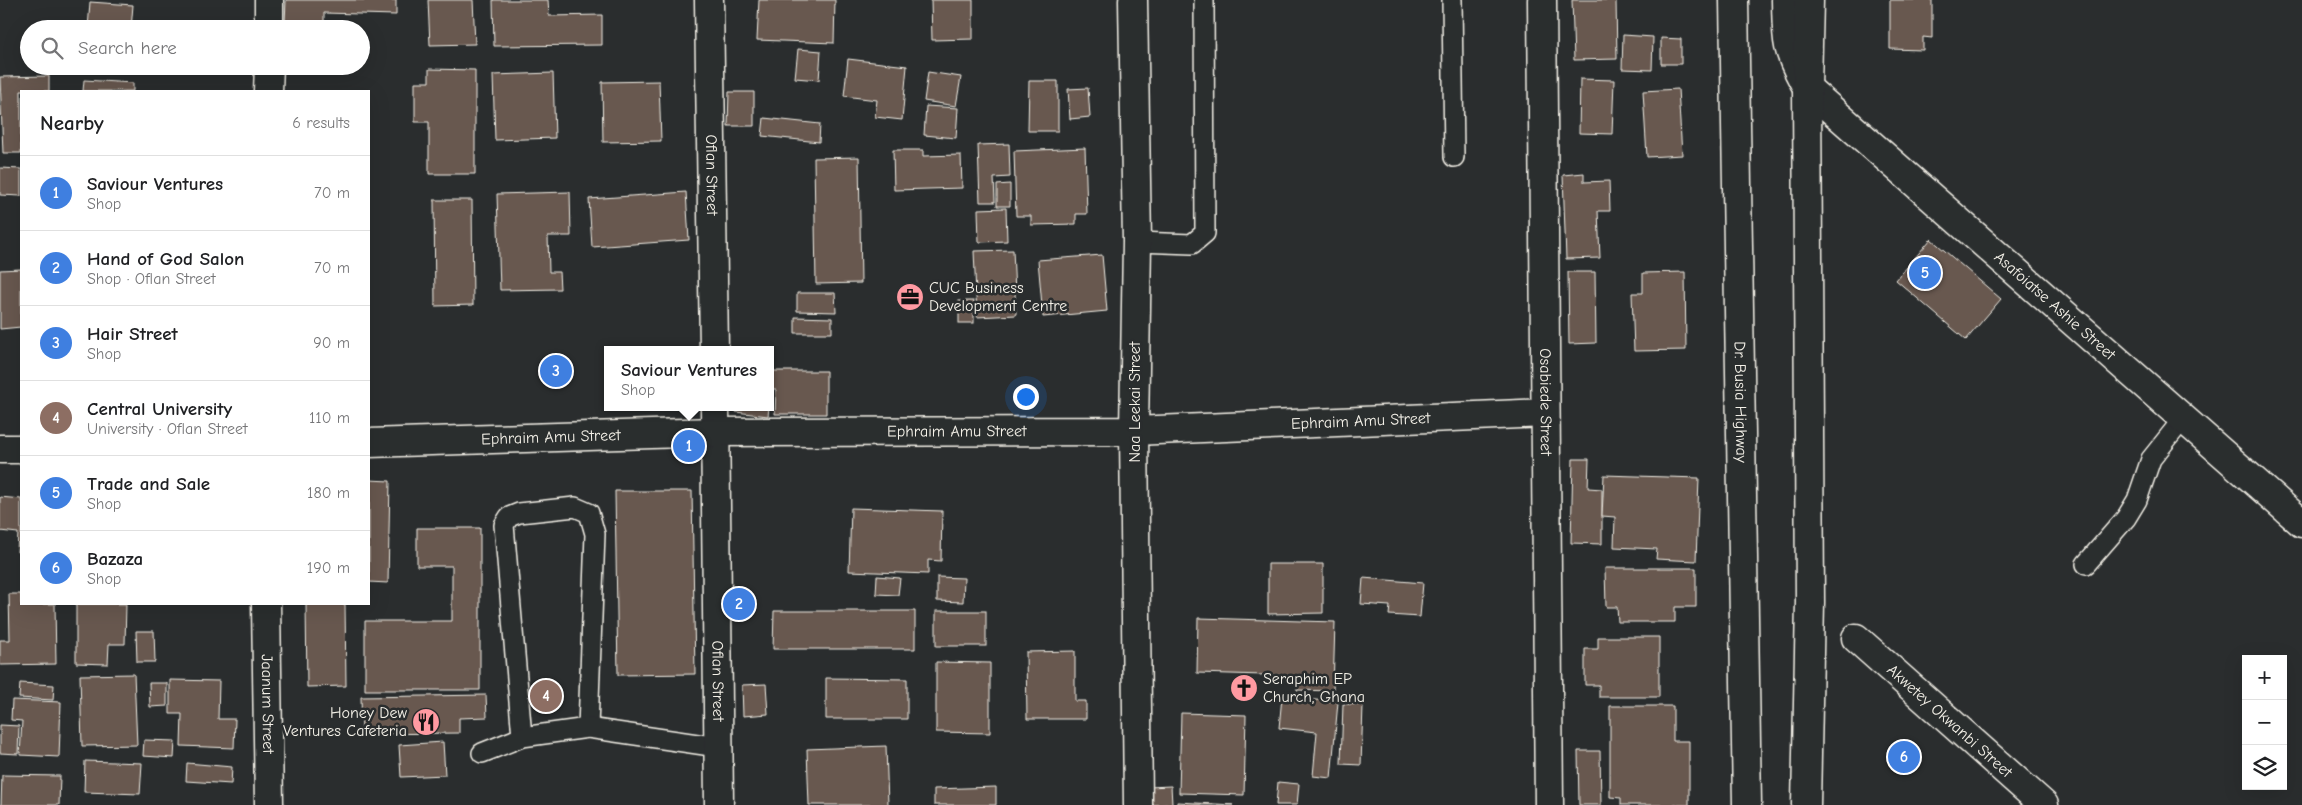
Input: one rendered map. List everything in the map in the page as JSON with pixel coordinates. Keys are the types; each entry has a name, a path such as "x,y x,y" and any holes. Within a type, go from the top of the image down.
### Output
{"main road":[{"path":"269,0 269,20"},
{"name":"Oflan Street","path":"708,0 714,346"},
{"name":"Naa Leekai Street","path":"1133,0 1137,242 1134,431 1138,805"},
{"name":"Osabiede Street","path":"1542,0 1544,413 1549,805"},
{"name":"Dr. Busia Highway","path":"1734,0 1747,805"},
{"path":"1786,0 1786,38 1791,58 1807,88"},
{"path":"1806,805 1810,602 1807,88 1809,0"},
{"path":"268,90 269,75"},
{"name":"Asafoiatse Ashie Street","path":"1807,88 2302,523"},
{"name":"Ephraim Amu Street","path":"370,443 715,419 1134,431 1544,413"},
{"name":"Oflan Street","path":"715,419 719,805"},
{"path":"0,449 20,449"},
{"name":"Jaanum Street","path":"266,605 269,805"},
{"name":"Akwetey Okwanbi Street","path":"1856,638 2044,805"}],"lane":[{"path":"1137,242 1192,244 1205,233 1204,0"},
{"path":"1452,0 1454,157"},
{"path":"2086,564 2126,518 2137,500 2151,459 2183,419"},
{"path":"522,737 504,525 509,517 519,513 575,508 588,513 595,534 588,728"},
{"path":"482,753 522,737 588,728 718,747"}],"building":[{"path":"286,0 396,0 396,15 324,13 324,20 285,20"},
{"path":"428,0 473,0 475,44 430,45"},
{"path":"493,0 548,0 549,16 602,15 602,45 494,46"},
{"path":"759,0 835,0 834,43 757,40"},
{"path":"931,0 973,0 973,39 932,40"},
{"path":"1572,0 1616,0 1617,59 1574,60"},
{"path":"1890,0 1932,0 1932,38 1923,37 1923,50 1890,49"},
{"path":"90,2 133,5 132,20 89,20"},
{"path":"1623,35 1653,37 1652,70 1622,69"},
{"path":"1661,38 1681,39 1681,64 1661,64"},
{"path":"798,49 821,51 819,80 795,78"},
{"path":"848,59 907,66 902,120 875,117 877,100 844,96"},
{"path":"429,69 475,70 475,174 429,174 429,122 415,122 415,82 429,82"},
{"path":"928,72 961,77 956,106 924,101"},
{"path":"553,73 555,138 495,140 493,75"},
{"path":"49,76 49,90 20,90 20,153 3,153 0,77"},
{"path":"1580,79 1614,80 1612,134 1579,133"},
{"path":"84,80 133,83 133,90 83,90"},
{"path":"659,81 661,141 603,142 602,82"},
{"path":"1029,81 1058,81 1058,131 1028,131"},
{"path":"1088,88 1090,117 1070,119 1068,89"},
{"path":"1678,89 1682,155 1647,157 1643,91"},
{"path":"729,92 754,92 754,126 728,126"},
{"path":"926,106 958,108 956,138 924,135"},
{"path":"764,118 820,124 819,142 762,136"},
{"path":"1009,144 1010,177 994,178 995,202 980,202 978,145"},
{"path":"1085,148 1087,214 1076,214 1076,224 1031,225 1031,216 1016,216 1014,151"},
{"path":"893,150 923,150 923,156 961,155 962,188 894,190"},
{"path":"859,157 861,283 816,284 814,158"},
{"path":"0,168 20,169 20,196 0,195"},
{"path":"1584,173 1584,182 1609,181 1610,211 1598,211 1600,258 1566,259 1563,175"},
{"path":"1010,184 1010,206 997,206 997,185"},
{"path":"570,192 571,236 548,236 549,272 559,272 560,289 500,290 497,194"},
{"path":"686,192 689,240 592,247 589,199"},
{"path":"434,200 472,200 473,305 435,306"},
{"path":"1006,208 1007,241 979,242 978,209"},
{"path":"1931,239 2001,299 1966,340 1896,280"},
{"path":"1013,250 1016,315 977,317 974,251"},
{"path":"1102,255 1107,311 1043,317 1038,260"},
{"path":"20,269 20,327 0,329 0,270"},
{"path":"1568,272 1595,272 1596,343 1569,344"},
{"path":"1685,272 1686,350 1634,351 1632,293 1643,293 1643,273"},
{"path":"797,293 835,293 836,312 797,311"},
{"path":"959,301 974,301 974,323 959,323"},
{"path":"795,317 832,318 832,333 795,333"},
{"path":"774,371 826,371 826,414 775,414 776,389 774,389"},
{"path":"736,411 769,411 768,416"},
{"path":"1573,459 1589,459 1588,488 1602,489 1602,544 1571,543"},
{"path":"1604,475 1699,478 1696,561 1656,559 1657,549 1614,547 1615,517 1602,516"},
{"path":"370,480 390,481 388,583 370,582"},
{"path":"615,491 692,491 695,674 618,675"},
{"path":"0,497 20,499 20,552 17,552 18,533 0,531"},
{"path":"851,508 942,511 941,561 928,560 928,574 849,571"},
{"path":"417,528 480,528 480,690 365,690 365,621 452,621 452,566 417,566"},
{"path":"1268,564 1323,564 1323,613 1268,614"},
{"path":"1605,568 1696,568 1696,607 1675,607 1675,622 1618,622 1617,607 1606,607"},
{"path":"877,576 900,578 898,595 876,594"},
{"path":"937,577 964,578 963,602 937,601"},
{"path":"1363,578 1423,583 1420,617 1389,615 1390,606 1361,604"},
{"path":"9,594 20,594 20,605 55,605 56,664 0,665 0,640 10,640"},
{"path":"76,605 126,605 125,644 109,644 108,664 76,663"},
{"path":"306,605 345,605 346,686 307,687"},
{"path":"774,611 915,611 915,649 773,649"},
{"path":"936,611 986,611 986,646 936,646"},
{"path":"1198,618 1335,622 1333,691 1297,690 1297,676 1197,673"},
{"path":"136,631 154,631 155,662 137,662"},
{"path":"1598,637 1659,637 1659,697 1599,697 1599,685 1585,685 1585,649 1598,649"},
{"path":"1075,651 1075,701 1086,701 1086,719 1027,719 1026,652"},
{"path":"936,662 990,663 990,733 936,732"},
{"path":"134,674 137,745 82,746 80,675"},
{"path":"826,678 907,679 907,719 826,719"},
{"path":"170,680 219,681 218,719 235,719 234,748 181,746 182,714 170,714"},
{"path":"20,683 54,685 53,700 19,698"},
{"path":"149,683 167,683 167,706 150,707"},
{"path":"766,684 768,714 743,716 742,685"},
{"path":"486,695 487,717 459,718 459,733 362,734 361,697"},
{"path":"1282,697 1338,702 1331,778 1313,776 1317,732 1279,728"},
{"path":"12,700 61,702 59,757 20,755 22,721 11,720"},
{"path":"1343,704 1363,705 1361,765 1341,764"},
{"path":"1610,706 1673,706 1673,741 1689,741 1689,805 1621,805 1621,798 1610,797"},
{"path":"1181,713 1246,715 1244,795 1179,793"},
{"path":"0,725 19,726 18,754 0,753"},
{"path":"144,740 175,741 174,758 143,756"},
{"path":"443,742 445,775 401,777 399,745"},
{"path":"886,746 888,805 809,805 807,749"},
{"path":"1578,751 1600,751 1601,805 1579,805"},
{"path":"85,761 142,763 140,794 84,792"},
{"path":"187,763 232,767 231,784 186,781"},
{"path":"2,775 60,776 59,805 1,805"},
{"path":"1278,782 1299,784 1297,805 1276,805"},
{"path":"1171,786 1172,804 1150,805 1149,787"},
{"path":"996,787 996,805 934,805 934,789"},
{"path":"1177,802 1233,805 1177,805"}],"place":[{"name":"Trade and Sale","path":"1925,273"},
{"name":"CUC Business Development Centre","path":"910,297"},
{"name":"Hair Street","path":"556,371"},
{"name":"Saviour Ventures","path":"689,446"},
{"name":"Hand of God Salon","path":"739,604"},
{"name":"Seraphim EP Church, Ghana","path":"1244,688"},
{"name":"Central University","path":"546,696"},
{"name":"Honey Dew Ventures Cafeteria","path":"426,722"},
{"name":"Bazaza","path":"1904,757"}]}
